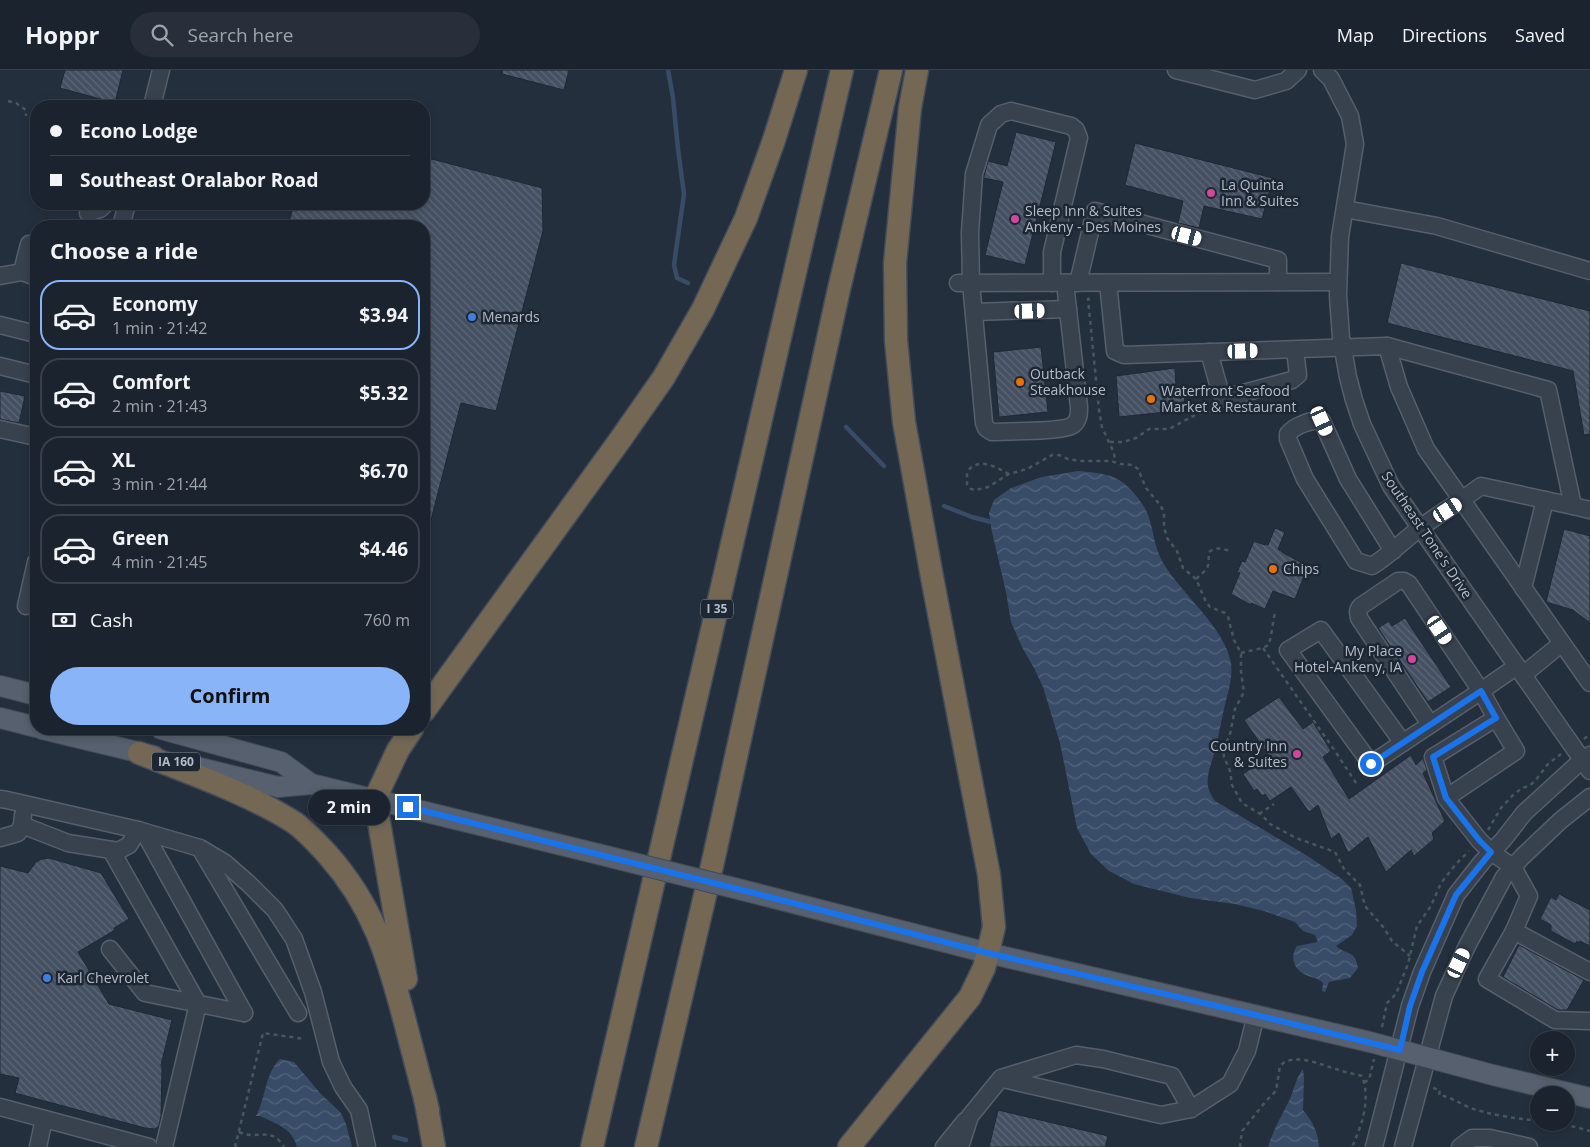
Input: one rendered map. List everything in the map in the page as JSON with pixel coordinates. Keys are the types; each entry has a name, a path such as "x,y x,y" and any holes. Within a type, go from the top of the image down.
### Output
{"highway":[{"path":"430,703 664,377 703,310 746,218 774,140 796,70"},
{"name":"I 35","path":"592,1147 842,70"},
{"path":"646,1147 716,847 839,289 891,70"},
{"path":"850,1147 970,996 984,968 994,927 989,876 904,422 896,340 895,263 910,108 917,70"},
{"path":"408,735 398,750 376,799 434,1147"},
{"path":"139,753 262,804 296,824 318,844 338,867 356,891 382,944 428,1110"}],"main road":[{"path":"0,686 30,694"},
{"path":"0,718 30,726"},
{"name":"IA 160","path":"66,735 278,787 311,784 376,799 988,953"},
{"name":"IA 160","path":"183,735 281,762 311,784"},
{"path":"988,953 1256,1015 1590,1098"}],"street":[{"path":"154,100 161,70"},
{"path":"1176,70 1255,90 1286,81 1298,70"},
{"name":"Southeast Tone's Drive","path":"1322,70 1331,79 1350,116 1355,144 1340,237 1338,295 1343,348 1354,400 1362,424 1391,486 1572,746 1587,762"},
{"path":"1011,111 1071,126 1076,130 1079,138 1052,252 1065,283 1079,407 1077,421 1067,428 992,432 986,428 974,312 965,283 974,174 989,125 1001,114 1011,111"},
{"path":"1345,208 1438,226 1590,271"},
{"path":"88,213 97,210"},
{"path":"1065,283 1095,211 1278,260 1278,282"},
{"path":"0,276 29,274 29,244"},
{"path":"965,283 1065,283 1108,289 1278,282 1338,282"},
{"path":"1108,289 1115,351 1124,355 1387,346 1548,390 1573,506"},
{"path":"974,312 1068,310"},
{"path":"0,325 30,332"},
{"path":"1387,346 1399,387 1426,449 1590,683"},
{"path":"1209,352 1220,392 1225,398 1292,380 1298,375 1295,350"},
{"path":"0,366 30,373"},
{"path":"1393,551 1348,479 1322,421 1316,420 1291,430 1288,434 1288,439 1305,479 1356,561 1372,566 1393,551 1420,528 1481,486 1590,510"},
{"path":"0,429 30,436"},
{"path":"1523,588 1545,500"},
{"path":"1430,724 1359,618 1358,609 1361,606 1398,581 1404,581 1409,584 1481,691 1516,750 1446,798"},
{"path":"26,606 30,588"},
{"path":"1403,743 1321,630 1288,650 1371,764 1403,743 1430,724 1481,691 1520,671 1562,643"},
{"path":"1496,718 1433,757 1446,798 1479,840 1491,852 1513,867 1529,896 1514,931 1486,979 1555,1020 1590,1021"},
{"path":"1374,1147 1410,1006 1422,972 1456,895 1524,813 1587,762"},
{"path":"1403,1147 1444,996 1467,946 1504,877 1560,821 1590,797"},
{"path":"0,799 141,831 200,848 225,863 249,884 275,910 294,939 313,992 331,1062 343,1086 359,1110 367,1147"},
{"path":"0,838 18,833 22,825 25,804"},
{"path":"22,825 68,843 118,851 129,845 141,831"},
{"path":"110,949 145,994 244,1012 141,831"},
{"path":"200,848 298,1012"},
{"path":"111,850 198,1004 164,1147"},
{"path":"1514,931 1590,972"},
{"path":"1001,1078 1161,1115 1191,1109 1230,1084 1247,1051 1256,1015"},
{"path":"944,1147 1001,1078 1076,1055 1103,1058 1172,1076 1191,1109"},
{"path":"0,1107 149,1147"},
{"path":"960,1147 970,1116"},
{"path":"38,1147 44,1119"},
{"path":"1460,1147 1472,1138 1490,1138 1529,1147"}],"path":[{"path":"8,101 16,103 26,110 26,116"},
{"path":"1108,289 1088,299 1099,410 1102,427 1110,442 1115,462"},
{"path":"1110,442 1123,442 1136,438 1149,429 1169,429 1197,414 1215,410"},
{"path":"1009,474 991,465 978,464 967,472 967,484 970,489 981,489 1009,474 1027,469 1052,456 1058,455 1081,461 1115,462 1133,465 1138,469 1146,488 1161,506 1164,514 1165,533 1177,551 1183,568 1196,579 1210,607 1225,613 1228,617 1234,640 1241,653 1244,692 1235,709 1230,734 1223,751 1232,785 1242,803 1270,824 1296,838 1335,852 1344,869 1360,885 1365,906 1384,928 1392,941 1410,956"},
{"path":"1196,579 1208,568 1210,552 1214,548 1232,552"},
{"path":"1241,653 1263,648 1268,644 1271,640 1274,613"},
{"path":"1263,648 1358,786"},
{"path":"1259,814 1274,804"},
{"path":"235,1147 263,1034 305,1039"},
{"path":"1240,1147 1242,1131 1266,1101 1276,1092 1280,1066 1288,1060 1297,1059 1312,1061 1362,1076 1367,1095 1359,1132 1352,1147"},
{"path":"1371,1073 1392,1078"},
{"path":"1419,1085 1440,1090 1439,1095 1450,1097 1470,1107 1530,1120"},
{"path":"1575,1127 1590,1131"},
{"path":"239,1132 251,1136 266,1134 274,1136 280,1140 284,1147"}],"water":[{"path":"1078,471 1104,474 1116,478 1138,498 1149,516 1156,546 1162,561 1212,624 1221,637 1227,651 1231,664 1230,682 1208,778 1208,787 1211,795 1215,801 1306,855 1342,879 1351,888 1356,910 1357,926 1352,935 1336,946 1353,955 1358,968 1350,978 1329,982 1325,992 1322,991 1323,983 1300,971 1295,965 1293,958 1297,946 1318,942 1315,935 1303,931 1295,922 1264,911 1235,904 1190,898 1134,884 1109,871 1091,854 1077,828 1060,743 1043,687 1011,622 989,513 994,500 1011,488 1042,477"},
{"path":"280,1059 294,1062 320,1093 341,1113 352,1147 297,1147 292,1135 283,1127 260,1116 256,1116 268,1078"},
{"path":"1303,1069 1303,1110 1314,1127 1319,1147 1268,1147 1275,1129"}],"building":[{"path":"65,70 123,70 116,100 104,100 60,88"},
{"path":"503,70 569,70 564,90 502,74"},
{"name":"Sleep Inn & Suites Ankeny - Des Moines","path":"1016,132 1056,142 1025,265 985,255 1003,182 984,178 984,176 988,161 1007,166"},
{"name":"La Quinta Inn & Suites","path":"1135,143 1273,178 1262,219 1204,206 1199,228 1178,223 1183,201 1125,185"},
{"name":"Menards","path":"430,159 542,188 543,231 496,411 461,403 430,524 430,220 290,220 292,210 430,210"},
{"path":"1401,263 1590,311 1590,434 1584,435 1573,371 1387,323"},
{"name":"Outback Steakhouse","path":"1041,347 1048,412 999,417 993,352"},
{"name":"Waterfront Seafood Market & Restaurant","path":"1175,368 1176,388 1184,387 1185,410 1119,417 1116,376"},
{"path":"0,391 25,396 19,423 0,419"},
{"name":"Chips","path":"1275,528 1285,532 1278,549 1308,566 1295,599 1273,591 1265,609 1251,603 1251,605 1231,594 1240,573 1237,572 1242,561 1245,562 1254,541 1268,545"},
{"path":"1564,529 1590,536 1590,623 1573,610 1546,602"},
{"name":"My Place Hotel-Ankeny, IA","path":"1405,618 1451,687 1428,702 1378,628 1389,621 1392,626"},
{"path":"1279,697 1303,729 1313,722 1331,751 1323,757 1349,799 1411,755 1416,765 1423,758 1427,770 1423,773 1445,821 1432,833 1434,839 1414,856 1411,850 1386,872 1368,837 1348,853 1339,833 1331,839 1318,805 1309,812 1291,787 1270,801 1265,794 1262,796 1257,789 1254,791 1243,774 1269,756 1244,720"},
{"name":"Karl Chevrolet","path":"49,858 101,873 129,919 114,928 115,930 78,952 109,1004 172,1020 161,1065 161,1116 159,1126 155,1129 145,1128 15,1093 19,1078 0,1074 0,866 28,873 36,862"},
{"path":"1559,894 1590,910 1590,946 1580,941 1579,943 1577,941 1575,944 1551,931 1551,925 1540,919 1551,897 1556,900"},
{"path":"1519,945 1584,980 1567,1010 1558,1010 1503,977"},
{"path":"998,1110 1108,1136 1105,1147 989,1147"}],"waterway":[{"path":"668,70 684,194 674,265 677,278 688,283"},
{"path":"846,427 884,466"},
{"path":"944,506 991,522"},
{"path":"394,1137 406,1140"}],"place":[{"name":"La Quinta Inn & Suites","path":"1211,193"},
{"name":"Sleep Inn & Suites Ankeny - Des Moines","path":"1015,219"},
{"name":"Menards","path":"472,317"},
{"name":"Outback Steakhouse","path":"1020,382"},
{"name":"Waterfront Seafood Market & Restaurant","path":"1151,399"},
{"name":"Chips","path":"1273,569"},
{"name":"My Place Hotel-Ankeny, IA","path":"1412,659"},
{"name":"Country Inn & Suites","path":"1297,754"},
{"name":"Karl Chevrolet","path":"47,978"}],"route":[{"path":"408,807 754,893 925,938 1400,1050 1410,1006 1422,972 1456,895 1491,852 1479,840 1446,798 1433,757 1496,718 1481,691 1371,764"}]}
